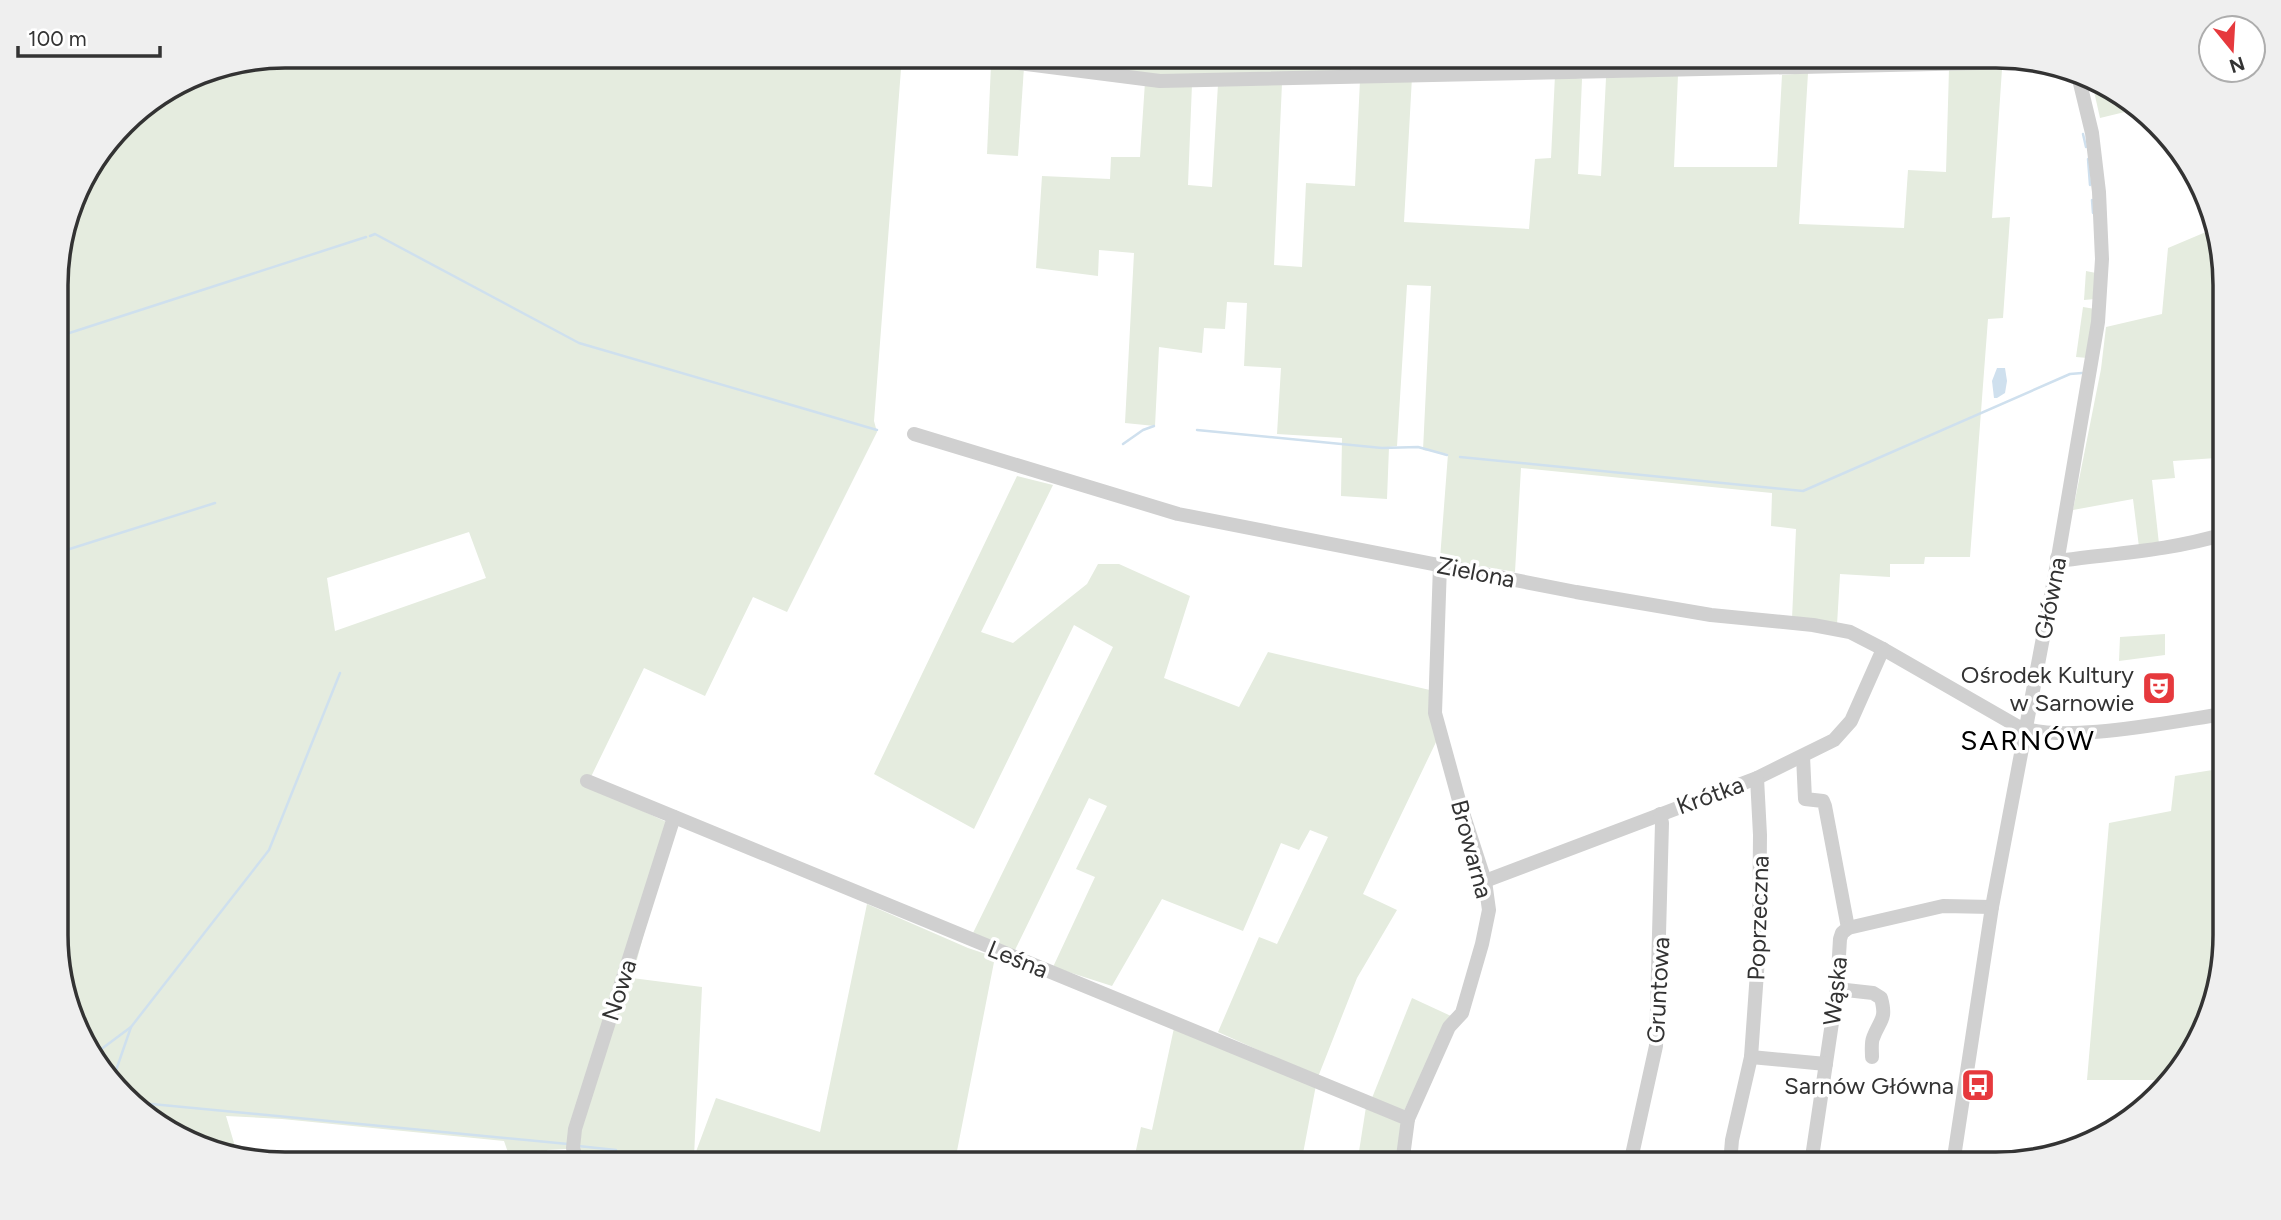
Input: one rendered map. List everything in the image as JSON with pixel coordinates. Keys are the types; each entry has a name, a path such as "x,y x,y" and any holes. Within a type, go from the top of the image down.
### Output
{"street":[{"path":"1058,68 1160,81 1745,68"},
{"path":"1419,68 1419,75"},
{"name":"Główna","path":"1955,1151 1992,907 2092,367 2098,322 2101,280 2099,192 2092,133 2081,86"},
{"name":"Zielona","path":"914,435 1178,514 1711,615 1850,632 2026,729"},
{"path":"2057,558 2065,560 2213,538"},
{"name":"Browarna","path":"1408,1119 1449,1027 1462,1013 1487,926 1489,900 1435,713 1440,565"},
{"name":"Krótka","path":"1485,881 1757,778 1834,740 1846,728 1883,649"},
{"path":"2026,729 2046,732 2107,731 2213,716"},
{"name":"Wąska","path":"1803,756 1805,799 1824,801 1848,928 1840,939 1836,989 1813,1151"},
{"name":"Poprzeczna","path":"1731,1151 1751,1057 1759,944 1760,835 1757,778"},
{"name":"Leśna","path":"587,781 1408,1119"},
{"name":"Gruntowa","path":"1633,1151 1656,1046 1661,929 1660,814"},
{"name":"Nowa","path":"574,1152 575,1129 674,817"},
{"path":"1848,928 1943,906 1992,907"},
{"path":"1836,989 1873,993 1881,998 1885,1012 1883,1021 1872,1039 1872,1057"},
{"path":"1751,1057 1826,1064"},
{"path":"1404,1151 1408,1119"}],"shaded area":[{"path":"901,68 874,421 877,432 787,612 753,597 705,696 644,668 587,785 673,825 632,978 702,987 694,1152 568,1152 567,1149 508,1152 504,1141 226,1116 235,1145 189,1129 142,1098 122,1078 91,1031 80,1005 70,963 69,271 76,229 85,202 105,165 122,142 142,122 177,97 215,80 257,70","holes":["469,532 486,578 335,631 327,578"]},
{"path":"991,68 1024,68 1018,156 987,154"},
{"path":"1088,68 1351,68 1351,75 1162,78"},
{"path":"1949,69 2002,69 1992,218 2010,217 2003,318 1988,319 1970,557 1925,557 1924,564 1890,564 1890,577 1840,574 1837,625 1792,619 1796,529 1771,526 1772,493 1521,468 1515,572 1440,559 1448,454 1423,450 1431,286 1407,285 1397,446 1389,447 1387,499 1341,496 1342,438 1277,434 1281,368 1244,366 1247,303 1227,302 1225,329 1204,328 1202,353 1159,347 1155,426 1125,423 1134,253 1099,250 1098,276 1036,268 1042,176 1110,179 1111,157 1140,157 1145,82 1192,84 1188,185 1212,187 1218,84 1282,83 1274,265 1302,267 1306,183 1355,186 1360,80 1412,77 1404,222 1529,229 1535,159 1551,158 1555,75 1582,79 1578,174 1601,176 1606,78 1678,75 1674,167 1777,167 1782,75 1808,73 1799,224 1904,228 1908,170 1946,172"},
{"path":"2094,92 2125,112 2100,118"},
{"path":"2206,232 2213,285 2213,458 2173,461 2175,478 2152,480 2159,544 2139,547 2133,499 2073,510 2101,369 2106,327 2162,314 2168,248"},
{"path":"2086,271 2096,273 2095,299 2084,300"},
{"path":"2083,307 2095,309 2088,358 2076,357"},
{"path":"1017,476 1053,485 981,632 1013,643 1087,584 1098,564 1119,564 1190,596 1164,678 1239,707 1268,652 1434,691 1437,740 1363,894 1397,910 1357,978 1318,1077 1218,1032 1259,937 1277,944 1328,837 1310,830 1299,850 1281,843 1243,931 1162,899 1112,986 1053,967 1095,877 1076,869 1107,806 1089,798 1015,950 973,933 1113,647 1074,625 974,829 874,774"},
{"path":"2165,634 2165,655 2119,661 2120,637"},
{"path":"2213,770 2213,935 2205,991 2190,1031 2157,1080 2087,1080 2109,823 2171,811 2175,776"},
{"path":"867,904 995,957 957,1151 960,1152 696,1152 716,1098 820,1132"},
{"path":"1412,998 1451,1016 1404,1111 1372,1098"},
{"path":"1174,1028 1316,1085 1303,1151 1136,1152 1141,1127 1152,1130"},
{"path":"1366,1107 1396,1119 1401,1124 1399,1151 1359,1151"}],"water":[{"path":"1997,368 2005,368 2007,381 2005,393 1994,398 1992,381"}],"waterway":[{"path":"2083,134 2086,147"},
{"path":"2088,159 2090,185"},
{"path":"2092,200 2093,213"},
{"path":"370,236 375,234 579,343 877,430"},
{"path":"69,333 366,237"},
{"path":"1460,457 1803,491 2070,374 2082,373"},
{"path":"1123,444 1154,426"},
{"path":"1197,430 1382,448 1418,447 1447,455"},
{"path":"69,549 215,503"},
{"path":"116,1070 131,1027 269,850 340,673"},
{"path":"101,1049 131,1027"},
{"path":"150,1104 568,1144"},
{"path":"578,1146 616,1150"}],"place":[{"name":"Ośrodek Kultury w Sarnowie","path":"2159,688"},
{"name":"Sarnów Główna","path":"1978,1085"}],"district":[{"name":"SARNÓW","path":"2028,740"}]}
